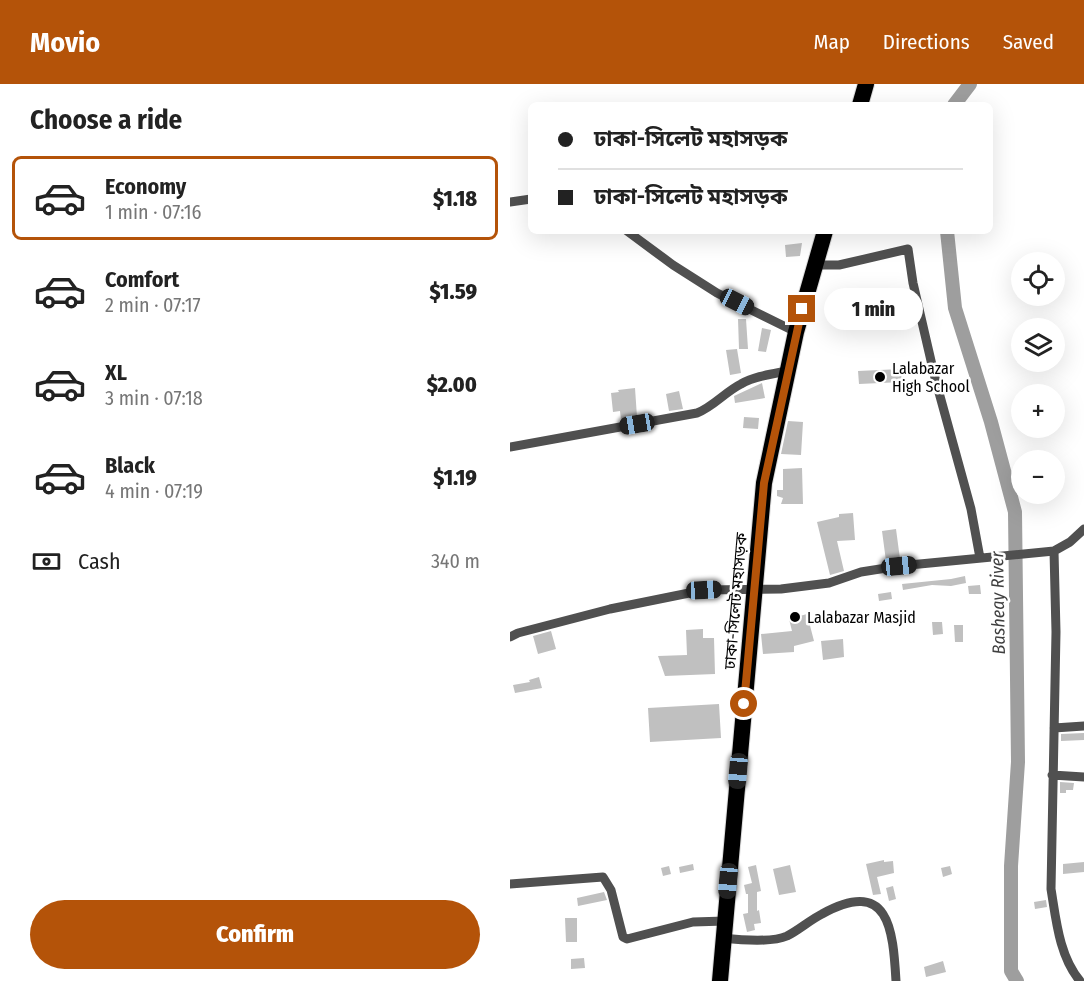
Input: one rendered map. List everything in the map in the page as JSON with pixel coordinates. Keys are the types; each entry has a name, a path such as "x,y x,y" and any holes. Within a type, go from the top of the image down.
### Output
{"highway":[{"path":"861,102 866,84"},
{"name":"ঢাকা-সিলেট মহাসড়ক","path":"720,981 764,483 796,332 824,234"}],"street":[{"path":"510,202 528,199"},
{"path":"631,234 673,265 717,293 796,332"},
{"path":"815,265 839,265 908,249 913,283 935,378 984,557"},
{"path":"510,447 697,413 742,383 760,376 787,371"},
{"path":"510,637 571,618 704,590 735,588 754,591 829,583 861,572 1054,551 1070,542 1084,529"},
{"path":"1054,551 1056,632 1051,889 1056,924 1065,955 1080,981"},
{"path":"1054,728 1084,726"},
{"path":"1052,775 1084,777"},
{"path":"510,884 603,877 609,884 623,937 627,939 693,922 725,921"},
{"path":"723,938 758,940 786,936 824,912 854,901 870,902 885,916 894,945 896,981"}],"building":[{"path":"802,243 800,256 786,257 785,245"},
{"path":"863,304 865,312 829,320 831,311"},
{"path":"738,319 746,319 748,349 739,349"},
{"path":"762,328 771,330 766,352 758,351"},
{"path":"737,349 741,373 730,375 726,350"},
{"name":"Lalabazar High School","path":"901,369 902,382 859,384 858,371"},
{"path":"762,383 765,398 735,403 734,396"},
{"path":"635,388 637,417 621,420 620,411 613,412 611,393"},
{"path":"679,391 683,409 669,411 666,394"},
{"path":"744,417 759,418 758,429 743,428"},
{"path":"788,421 803,422 801,455 781,454"},
{"path":"802,468 803,504 781,504 783,498 777,496 777,490 783,490 783,469"},
{"path":"853,513 855,540 837,541 844,571 830,575 817,522 839,517 839,514"},
{"path":"896,529 900,559 886,561 882,531"},
{"path":"965,576 966,583 903,590 902,584"},
{"path":"980,585 981,594 969,594 968,586"},
{"path":"891,592 892,599 879,601 878,594"},
{"path":"807,614 814,641 794,646 794,652 763,654 761,634 792,631 789,619"},
{"path":"932,622 942,622 943,634 933,635"},
{"path":"954,625 963,625 963,642 955,642"},
{"path":"703,629 703,638 714,638 715,674 665,676 658,656 687,655 686,630"},
{"path":"551,631 556,649 538,654 533,636"},
{"path":"843,639 844,657 823,660 821,641"},
{"path":"539,677 542,688 515,693 513,685 530,682 529,680"},
{"path":"719,704 721,738 650,742 648,708"},
{"path":"1084,733 1084,740 1061,741 1061,734"},
{"path":"1060,782 1074,783 1073,790 1060,793"},
{"path":"884,860 884,862 893,861 894,873 877,877 881,894 873,895 866,864"},
{"path":"1084,862 1084,872 1063,874 1063,864"},
{"path":"693,864 694,870 680,873 679,867"},
{"path":"756,865 761,891 757,892 757,911 759,910 761,923 754,924 755,930 747,932 743,914 748,913 748,894 746,894 744,885 752,883 748,867"},
{"path":"790,865 796,892 779,895 773,869"},
{"path":"669,866 671,874 663,876 661,868"},
{"path":"950,866 952,874 943,877 941,868"},
{"path":"893,886 896,899 889,901 886,888"},
{"path":"604,892 607,900 578,906 577,898"},
{"path":"1046,900 1047,907 1035,909 1034,902"},
{"path":"565,918 577,918 577,942 566,942"},
{"path":"584,958 585,968 571,969 571,959"},
{"path":"943,961 946,972 926,977 924,967"}],"waterway":[{"name":"Basheay River","path":"956,102 970,84"},
{"name":"Basheay River","path":"947,234 955,308 991,422 1015,512 1018,762 1011,866 1011,971 1017,981"}],"place":[{"name":"Lalabazar High School","path":"880,377"},
{"name":"Lalabazar Masjid","path":"795,617"}],"route":[{"path":"744,704 764,483 802,309"}]}
